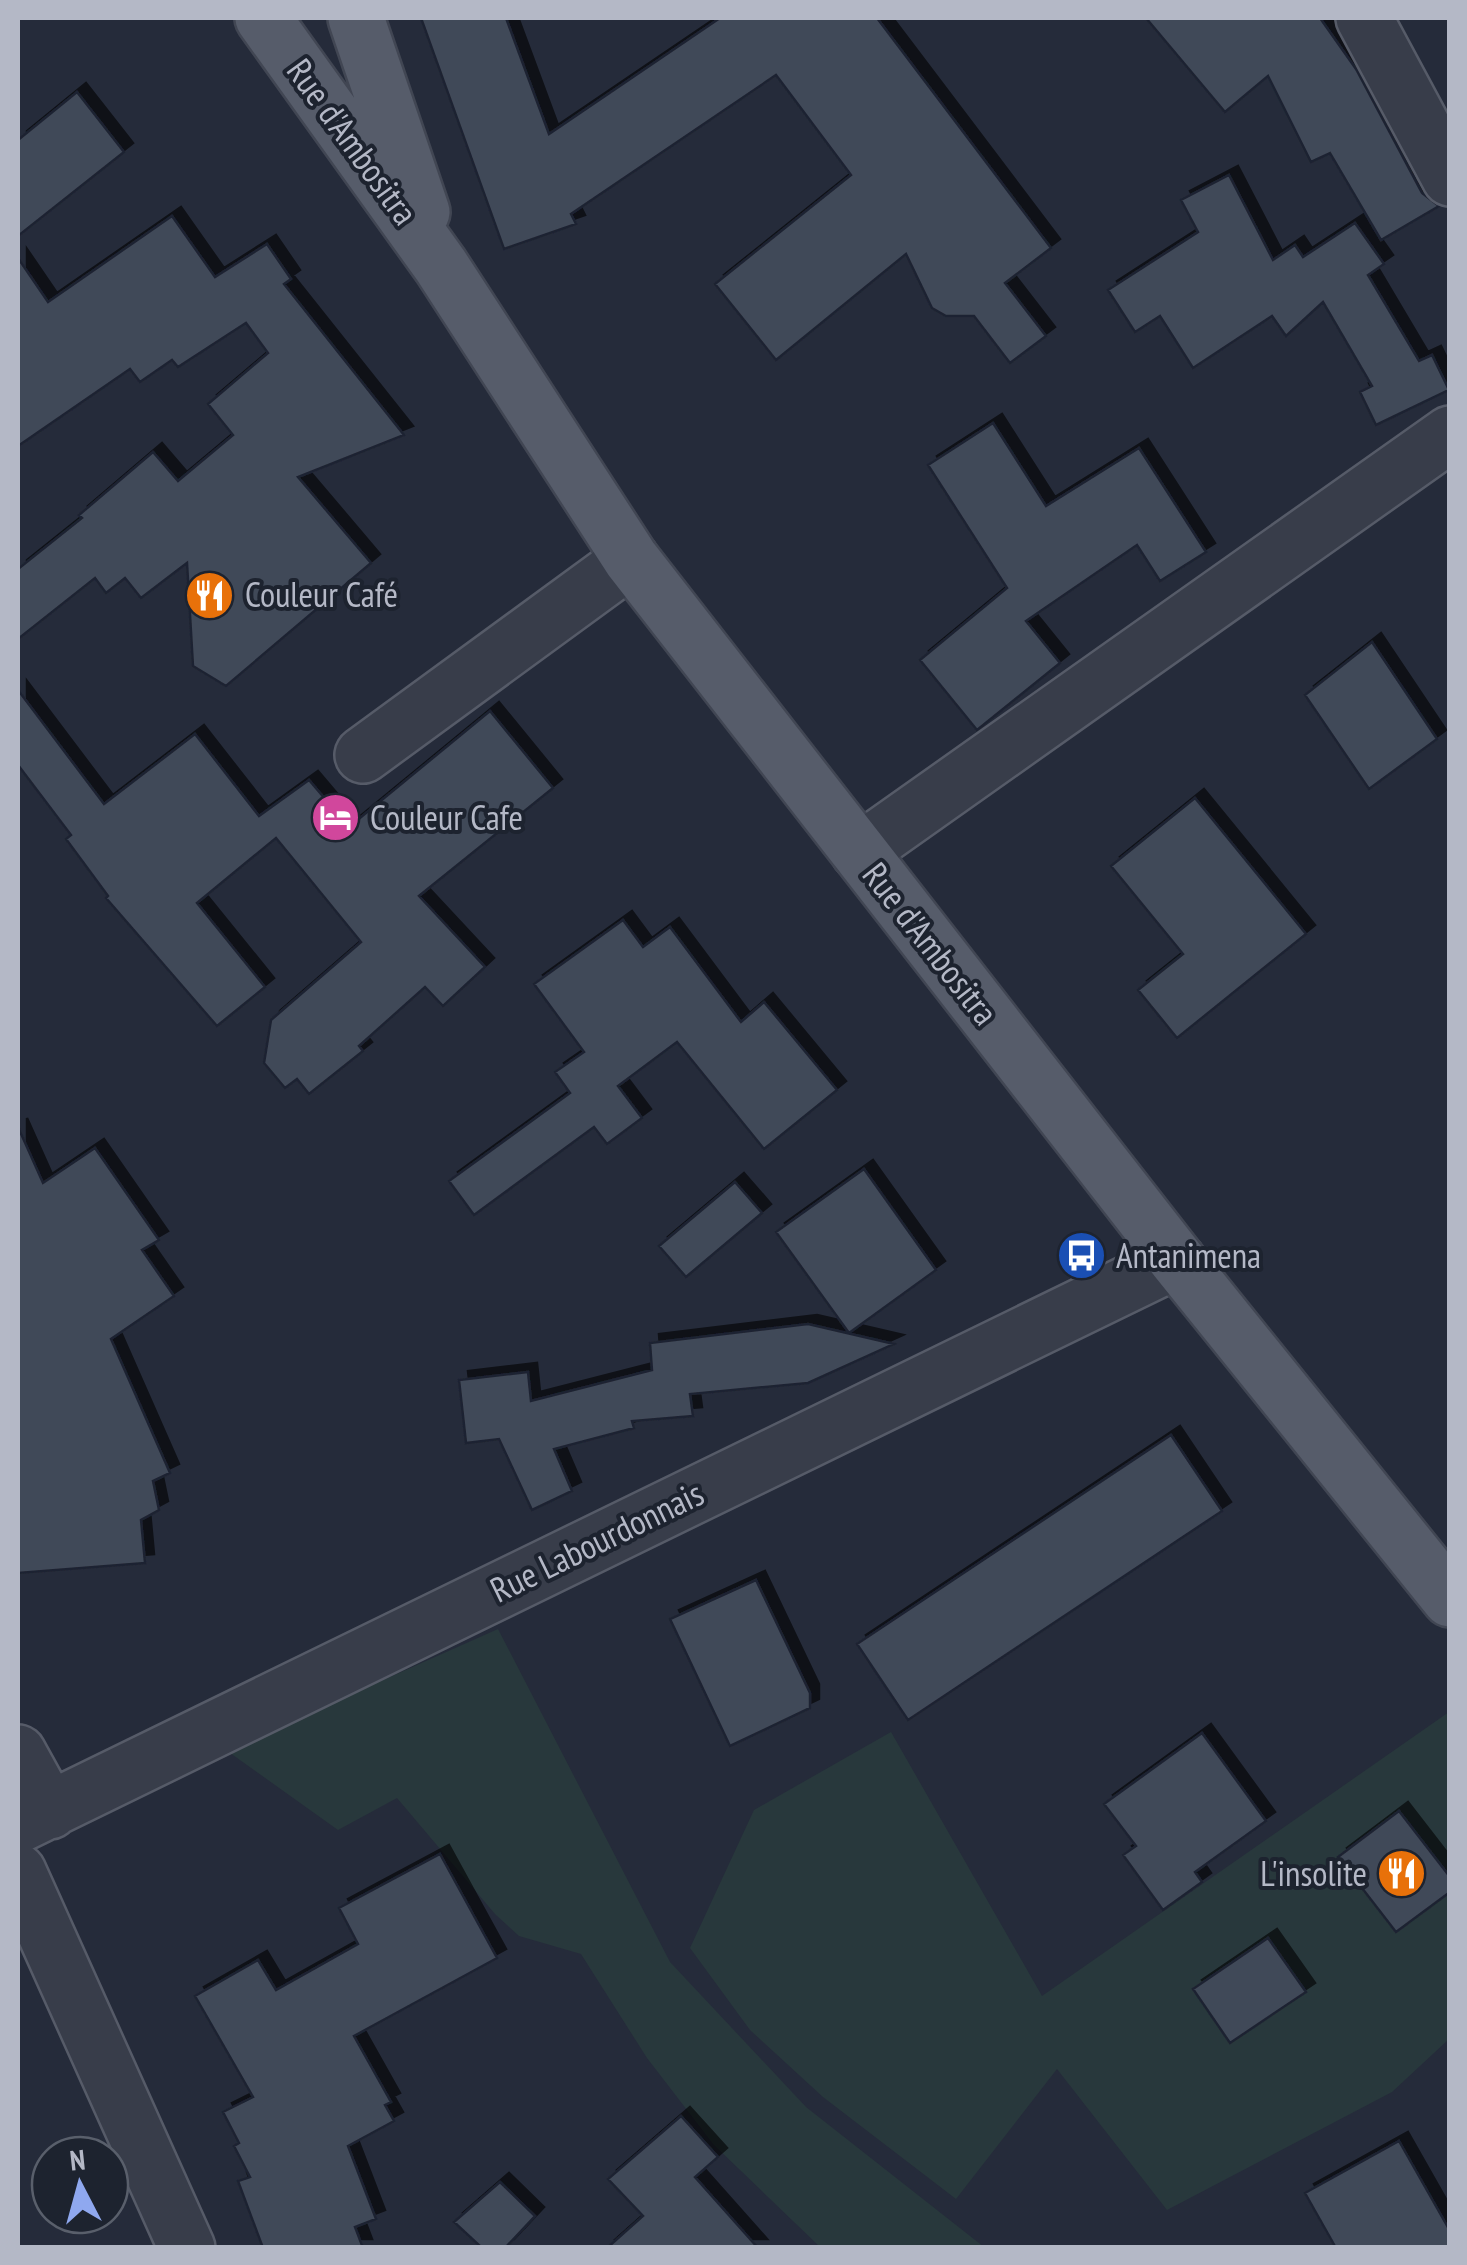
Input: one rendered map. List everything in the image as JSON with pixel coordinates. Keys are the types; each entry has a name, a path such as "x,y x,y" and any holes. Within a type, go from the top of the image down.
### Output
{"main road":[{"name":"Rue d'Ambositra","path":"263,18 441,266 631,559 1178,1260 1450,1599"},
{"name":"Rue d'Ambositra","path":"356,18 441,266"}],"street":[{"path":"1364,18 1450,178"},
{"path":"859,852 1450,434"},
{"path":"363,755 631,559"},
{"name":"Rue Labourdonnais","path":"34,1818 1178,1260"},
{"path":"18,1753 34,1818"},
{"path":"18,1872 188,2248"}],"shaded area":[{"path":"498,1629 670,1962 806,2107 984,2247 820,2247 714,2145 647,2058 581,1954 519,1936 495,1914 397,1798 338,1830 226,1750"},
{"path":"1449,1712 1449,2039 1392,2092 1167,2210 1057,2069 956,2199 823,2097 750,2030 690,1948 754,1810 891,1732 1042,1996"}],"building":[{"path":"421,18 506,18 549,134 720,18 877,18 1051,248 1005,283 1046,336 1010,363 974,316 946,316 932,308 906,254 776,360 715,284 851,175 776,75 571,214 576,224 504,249"},
{"path":"1146,18 1320,18 1356,69 1422,193 1439,206 1381,240 1330,153 1311,162 1268,76 1225,112"},
{"path":"77,92 124,152 18,236 18,140"},
{"path":"1229,175 1273,260 1295,245 1303,257 1355,223 1384,264 1368,275 1419,361 1432,355 1449,390 1376,425 1360,392 1372,386 1323,302 1286,336 1272,316 1193,368 1160,316 1135,332 1108,290 1198,232 1181,200"},
{"path":"172,216 215,277 267,244 291,279 284,284 404,435 298,477 371,563 226,686 193,666 187,563 141,598 125,578 106,593 95,578 18,639 18,569 82,518 79,515 153,452 178,481 233,435 208,404 268,353 246,323 178,367 172,360 140,382 130,369 18,446 18,258 48,302"},
{"path":"993,423 1046,506 1139,448 1206,552 1160,581 1137,545 1026,621 1060,663 977,730 920,660 1007,588 928,465"},
{"path":"1372,642 1437,739 1369,789 1305,695"},
{"path":"18,690 104,804 195,734 259,816 309,780 349,827 490,711 553,788 419,896 485,967 443,1006 425,987 359,1046 363,1051 309,1094 297,1079 285,1088 264,1063 271,1020 361,942 276,838 197,903 265,987 217,1026 106,898 66,839 71,835 18,765"},
{"path":"1195,798 1306,934 1177,1038 1138,990 1183,954 1111,866"},
{"path":"623,920 643,947 670,927 741,1022 764,1002 837,1090 764,1149 677,1042 618,1086 642,1118 607,1144 594,1127 474,1215 449,1181 570,1093 555,1072 584,1052 534,984"},
{"path":"18,1127 43,1183 95,1148 159,1240 142,1250 174,1296 111,1339 170,1473 153,1481 159,1510 141,1520 145,1563 18,1573"},
{"path":"864,1169 936,1270 849,1333 776,1232"},
{"path":"735,1182 762,1213 686,1277 659,1246"},
{"path":"808,1324 894,1344 808,1383 690,1394 693,1416 632,1421 634,1428 554,1449 572,1491 532,1510 499,1439 466,1443 459,1380 528,1372 531,1401 652,1370 650,1343"},
{"path":"1171,1435 1222,1511 908,1720 857,1644"},
{"path":"756,1580 810,1693 810,1708 730,1746 670,1619"},
{"path":"1202,1733 1266,1821 1195,1872 1202,1882 1163,1910 1123,1855 1136,1846 1104,1804"},
{"path":"1399,1811 1450,1877 1450,1892 1396,1932 1338,1857"},
{"path":"440,1854 497,1958 354,2036 391,2102 385,2105 394,2121 348,2146 376,2219 355,2227 363,2248 263,2248 238,2181 250,2177 223,2112 253,2097 195,1996 258,1960 276,1990 358,1944 339,1908"},
{"path":"1268,1938 1306,1992 1230,2043 1193,1989"},
{"path":"681,2116 718,2157 695,2177 758,2248 607,2248 643,2216 608,2179"},
{"path":"1399,2141 1450,2231 1450,2248 1336,2248 1305,2193"},
{"path":"500,2182 535,2216 505,2248 482,2248 454,2222"}],"place":[{"name":"Couleur Café","path":"210,595"},
{"name":"Couleur Cafe","path":"335,818"},
{"name":"Antanimena","path":"1081,1256"},
{"name":"L'insolite","path":"1402,1874"}]}
